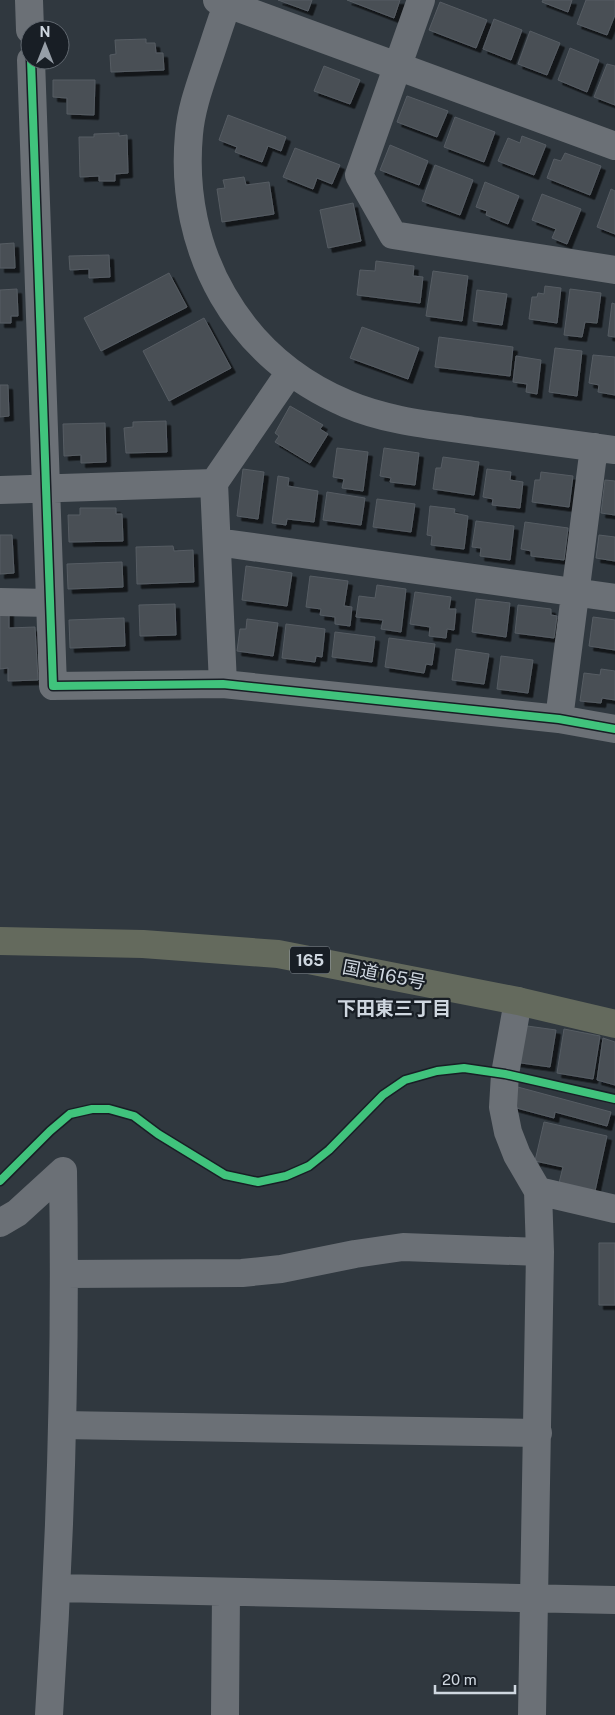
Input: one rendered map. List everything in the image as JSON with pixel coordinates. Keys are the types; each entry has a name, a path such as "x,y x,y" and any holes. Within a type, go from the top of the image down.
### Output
{"highway":[{"name":"国道165号","path":"0,941 143,944 278,954 518,1002 615,1024"}],"street":[{"path":"29,0 30,20"},
{"path":"421,0 396,65 359,175 393,235 615,270"},
{"path":"559,719 575,592 605,448 416,423 380,415 348,404 290,372 242,325 213,278 201,250 189,196 189,132 196,97 225,1 615,146"},
{"path":"32,70 53,686 223,684 559,719 615,729"},
{"path":"223,684 214,483 290,372"},
{"path":"0,490 214,483"},
{"path":"217,542 615,598"},
{"path":"0,602 50,603"},
{"path":"518,1002 506,1074 503,1107 508,1132 516,1155 538,1190 540,1252 532,1715"},
{"path":"0,1223 17,1213 63,1171 65,1274 58,1588 49,1715"},
{"path":"538,1190 615,1209"},
{"path":"65,1274 242,1273 281,1269 355,1254 404,1248 540,1252"},
{"path":"62,1424 538,1433"},
{"path":"58,1588 615,1600"},
{"path":"225,1715 226,1592"}],"building":[{"path":"278,0 312,0 308,11"},
{"path":"347,0 400,0 394,18"},
{"path":"543,0 572,0 568,12 542,2"},
{"path":"586,0 615,0 615,15 607,35 577,24"},
{"path":"440,2 487,20 476,48 429,30"},
{"path":"494,19 522,30 511,60 483,49"},
{"path":"530,31 560,43 547,75 518,64"},
{"path":"146,39 146,43 155,43 156,53 163,53 164,70 111,72 110,55 116,54 115,40"},
{"path":"570,48 599,60 587,92 558,80"},
{"path":"607,64 615,66 615,105 594,97"},
{"path":"324,66 360,80 350,104 314,91"},
{"path":"53,80 95,80 94,115 67,114 67,98 53,97"},
{"path":"407,96 448,111 437,137 397,122"},
{"path":"228,115 286,137 281,151 268,146 262,162 235,152 237,147 219,140"},
{"path":"455,117 495,132 484,162 444,147"},
{"path":"119,133 119,136 127,135 128,173 115,174 115,181 99,181 99,176 80,177 79,137"},
{"path":"522,136 546,145 534,175 498,161 508,138 520,143"},
{"path":"390,145 428,161 419,185 380,170"},
{"path":"295,148 340,165 332,184 317,178 313,189 283,177"},
{"path":"565,153 601,166 590,195 547,178 554,159 561,161"},
{"path":"435,165 473,180 460,215 422,201"},
{"path":"244,177 246,185 269,182 274,214 222,222 217,189 225,188 223,180"},
{"path":"485,182 519,196 508,224 486,215 487,211 476,207"},
{"path":"611,189 615,191 615,234 597,227"},
{"path":"542,194 581,209 567,244 552,238 556,229 532,220"},
{"path":"353,203 361,241 328,248 320,210"},
{"path":"14,243 15,268 0,268 0,244"},
{"path":"109,255 110,277 89,278 89,269 70,270 69,256"},
{"path":"376,261 414,266 413,276 423,277 420,303 357,295 360,270 375,271"},
{"path":"433,271 468,276 462,321 426,316"},
{"path":"169,273 187,307 101,351 84,318"},
{"path":"545,286 561,288 557,323 529,319 532,297 537,297 538,293 544,294"},
{"path":"17,289 18,316 11,316 11,323 0,323 0,290"},
{"path":"570,289 601,293 597,323 585,322 582,337 564,335"},
{"path":"477,290 507,294 502,325 473,321"},
{"path":"612,303 615,304 615,337 608,336"},
{"path":"204,318 231,368 169,401 143,351"},
{"path":"362,327 419,348 408,379 350,358"},
{"path":"439,337 513,347 510,376 435,367"},
{"path":"555,348 582,351 577,396 549,392"},
{"path":"593,355 615,357 615,395 598,392 599,385 589,383"},
{"path":"516,356 541,360 537,394 526,392 527,384 513,382"},
{"path":"0,385 8,385 9,416 0,417"},
{"path":"290,406 323,425 320,429 328,434 310,463 275,442 279,436 275,433"},
{"path":"166,421 167,452 126,453 124,428 133,427 133,422"},
{"path":"105,423 106,462 81,463 81,455 64,456 63,424"},
{"path":"337,448 368,452 363,491 342,488 344,479 333,477"},
{"path":"384,448 419,453 415,485 390,482 391,478 380,476"},
{"path":"443,457 479,462 474,495 433,489 436,468 441,468"},
{"path":"243,469 264,472 258,519 237,516"},
{"path":"487,469 511,472 510,480 523,482 520,508 492,505 493,499 483,497"},
{"path":"541,472 573,476 569,507 532,502 535,480 540,480"},
{"path":"278,476 289,478 288,486 318,491 314,522 287,519 286,525 272,523"},
{"path":"605,480 615,481 615,515 601,513"},
{"path":"327,492 365,498 361,525 323,520"},
{"path":"377,499 415,504 411,532 373,527"},
{"path":"430,506 455,509 454,513 468,516 464,549 431,545 432,536 427,535"},
{"path":"80,508 116,508 116,514 122,514 123,541 69,542 68,515 80,515"},
{"path":"476,521 514,526 510,560 480,556 481,548 472,547"},
{"path":"525,522 568,528 564,560 531,556 531,551 521,549"},
{"path":"0,535 12,535 14,573 0,574"},
{"path":"599,535 615,537 615,561 596,558"},
{"path":"173,546 174,551 193,550 194,582 137,584 136,547"},
{"path":"122,562 123,587 68,589 67,564"},
{"path":"246,566 292,573 287,606 242,600"},
{"path":"310,576 348,581 344,606 352,607 350,626 335,624 335,617 320,615 321,609 306,607"},
{"path":"377,585 406,589 401,632 381,629 383,620 356,617 359,596 375,598"},
{"path":"415,592 451,597 449,609 456,609 454,630 447,629 446,638 429,636 430,627 410,624"},
{"path":"476,599 510,603 506,637 472,632"},
{"path":"175,604 176,635 140,636 139,605"},
{"path":"518,605 551,609 551,615 557,616 554,638 515,633"},
{"path":"9,611 9,628 35,627 38,680 8,681 8,668 0,669 0,612"},
{"path":"593,617 615,620 615,650 589,646"},
{"path":"124,618 125,646 70,648 69,620"},
{"path":"247,619 278,623 273,656 237,651 240,629 246,629"},
{"path":"286,624 325,629 322,657 316,656 315,662 282,658"},
{"path":"335,632 375,637 372,662 332,657"},
{"path":"389,638 435,644 432,665 426,664 424,673 385,667"},
{"path":"456,649 489,654 484,684 452,680"},
{"path":"501,656 533,660 528,693 497,689"},
{"path":"601,669 615,671 615,700 602,698 601,703 580,701 584,673 600,675"},
{"path":"520,1025 556,1030 550,1067 514,1062"},
{"path":"564,1029 600,1036 593,1079 557,1073"},
{"path":"603,1038 615,1042 615,1085 597,1080"},
{"path":"514,1086 611,1112 607,1126 555,1112 554,1118 509,1106"},
{"path":"544,1122 607,1136 595,1191 559,1183 563,1167 535,1161"},
{"path":"599,1243 615,1243 615,1305 599,1305"}],"cycle path":[{"path":"31,70 53,686 223,684 559,719 615,729"},
{"path":"0,1181 50,1131 70,1114 92,1109 109,1109 134,1116 158,1134 225,1175 258,1182 286,1176 309,1166 329,1150 383,1095 405,1080 437,1071 464,1068 505,1074 615,1099"}],"district":[{"name":"下田東三丁目","path":"394,1008"}]}
